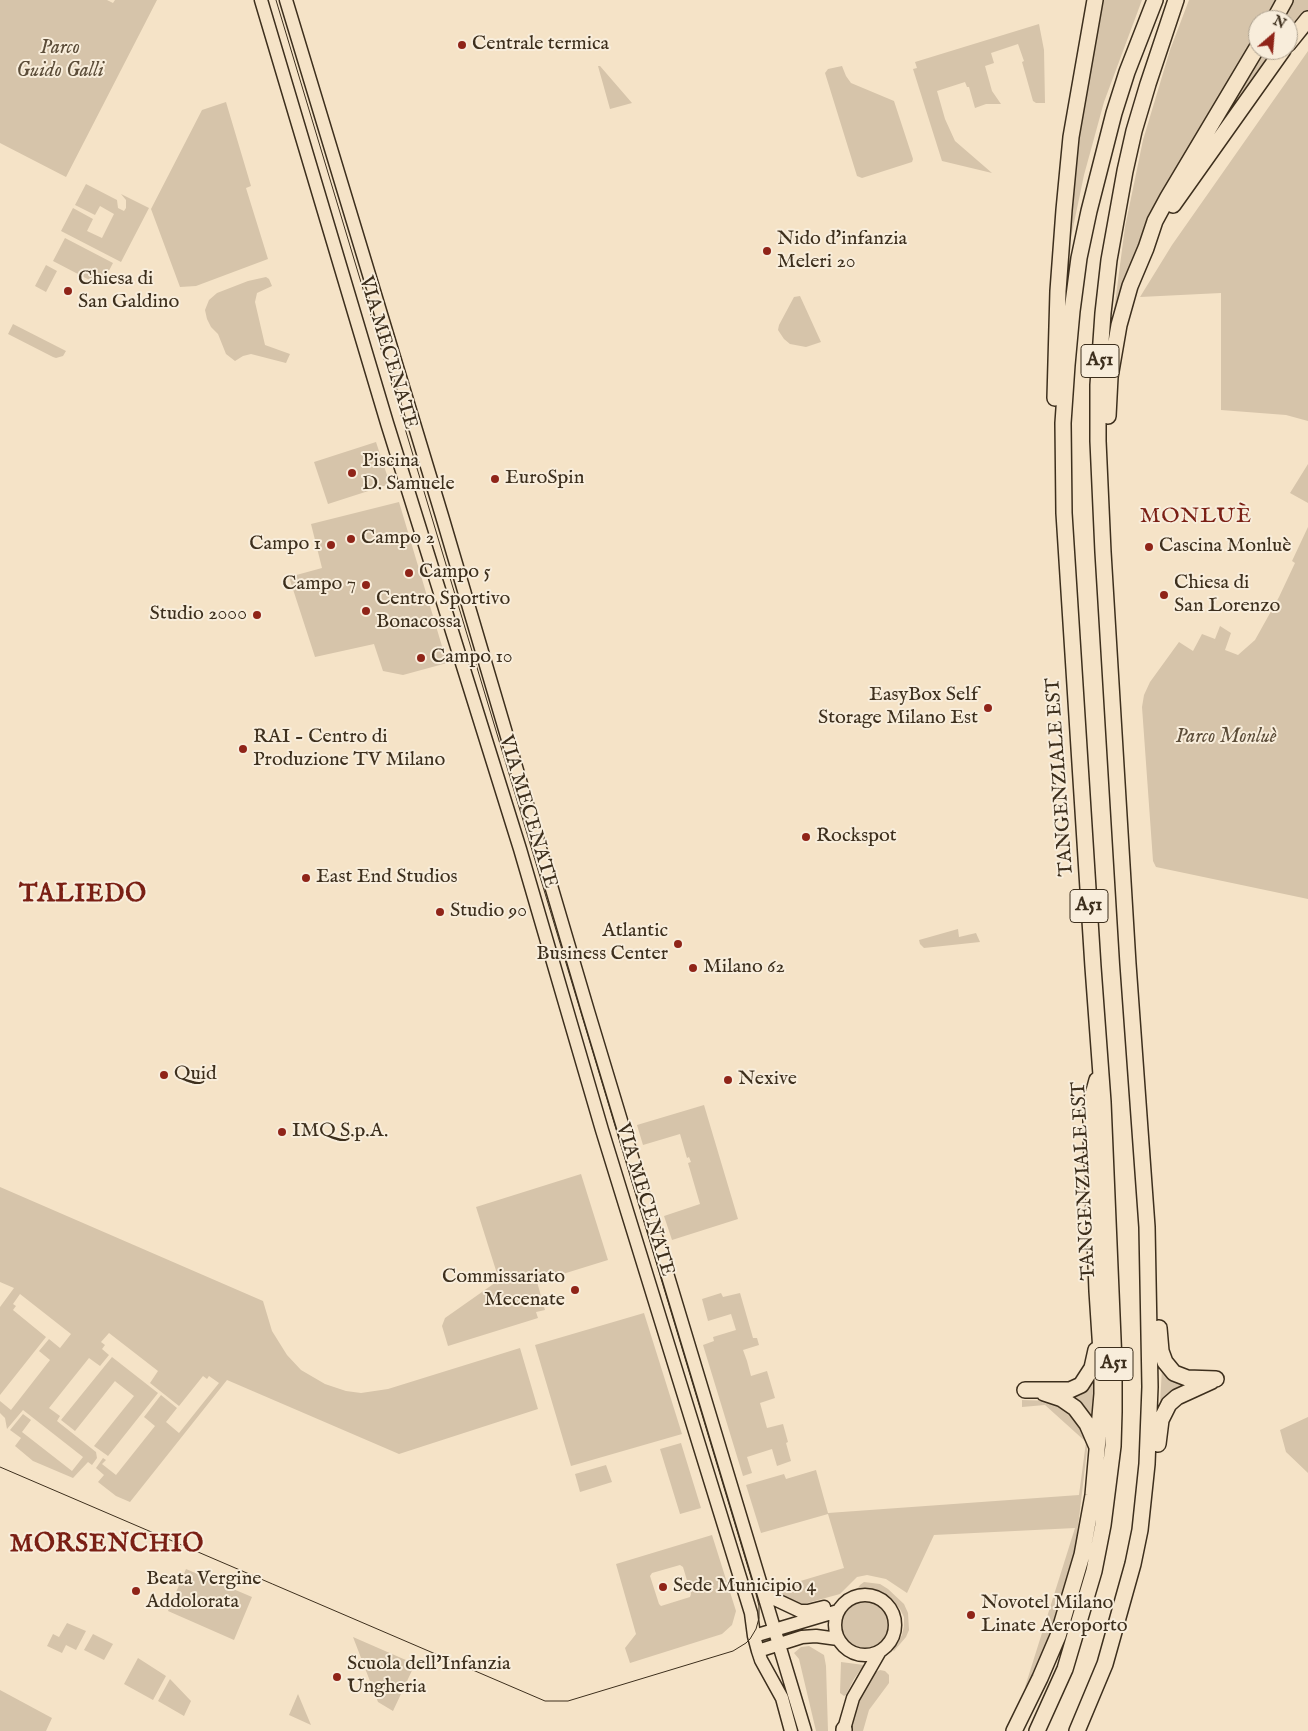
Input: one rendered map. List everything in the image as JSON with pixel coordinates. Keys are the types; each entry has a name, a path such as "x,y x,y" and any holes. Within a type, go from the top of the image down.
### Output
{"highway":[{"name":"TANGENZIALE EST","path":"1037,1731 1065,1669 1094,1572 1103,1525 1113,1446 1114,1363 1100,1066 1092,967 1064,513 1063,423 1072,311 1079,258 1100,164 1114,113 1154,0"},
{"name":"A51","path":"1077,1731 1105,1664 1133,1564 1140,1530 1147,1464 1150,1387 1147,1227 1120,844 1103,552 1098,441 1098,385 1109,260 1123,180 1134,131 1176,0"},
{"path":"1064,513 1056,486 1055,402 1058,291 1071,137 1093,5"},
{"path":"1298,32 1308,19"},
{"path":"1103,552 1108,513 1108,409 1114,348 1130,286 1155,221 1250,60"},
{"path":"1146,248 1176,201 1276,60"},
{"path":"1014,1731 1052,1652 1073,1589 1090,1521 1102,1394 1095,1265 1091,1133 1091,1102 1100,1066"},
{"path":"1140,1530 1149,1513 1156,1466 1159,1427 1165,1408 1177,1397 1216,1379 1180,1376 1170,1369 1164,1360 1160,1345 1155,1270 1147,1227"},
{"path":"1098,1449 1084,1420 1069,1403 1056,1397 1025,1390 1070,1390 1081,1385 1092,1368 1100,1335"}],"main road":[{"name":"VIA MECENATE","path":"262,0 388,423 520,849 602,1130 750,1613 758,1651 782,1698 790,1731"},
{"name":"VIA MECENATE","path":"286,0 805,1731"},
{"path":"323,203 330,213 338,216 344,213 346,209 344,197"},
{"path":"334,241 350,236 355,239 363,255"},
{"path":"764,1594 800,1611 842,1607"},
{"path":"754,1636 842,1607 855,1596 870,1595 881,1599 889,1607 894,1617 895,1628 891,1640 880,1651 853,1698 844,1730"},
{"path":"842,1607 834,1625 838,1639 845,1648 858,1655 870,1655 880,1651"},
{"path":"758,1651 802,1637 816,1636 838,1639"}],"green space":[{"name":"Parco Guido Galli","path":"0,0 107,0 113,3 115,0 157,0 66,177 0,143"},
{"path":"1102,0 1142,0 1104,102 1084,175 1070,242 1067,241 1076,153"},
{"path":"1189,0 1281,0 1275,10 1248,10 1248,57 1162,200 1112,326 1125,227 1143,140 1170,50"},
{"path":"1290,0 1308,0 1308,15 1298,27 1298,10 1284,10"},
{"path":"1039,24 1044,50 1045,103 1033,101 1018,44 991,53 994,63 985,66 992,91 1001,104 986,104 975,108 969,87 967,87 965,82 937,91 945,119 955,141 992,173 942,161 913,69 917,68 915,62"},
{"path":"1308,51 1308,421 1286,415 1221,410 1221,293 1140,297 1172,245"},
{"path":"1254,60 1272,60 1194,163"},
{"path":"598,66 600,66 632,103 610,109"},
{"path":"842,66 851,83 894,101 913,159 912,162 862,178 857,176 825,73 828,69"},
{"path":"226,102 251,186 246,188 268,259 196,286 180,287 151,209 202,110"},
{"path":"86,184 117,200 118,208 124,211 126,200 121,194 149,208 121,262 61,231 73,208 93,219 87,231 102,238 114,214 100,206 95,215 75,205"},
{"path":"65,238 113,263 101,286 53,261"},
{"path":"46,265 57,271 46,292 35,286"},
{"path":"266,277 272,286 257,293 255,302 265,345 290,354 286,363 251,354 235,361 226,354 218,334 211,327 207,319 205,310 209,300 217,293 248,281"},
{"path":"800,296 821,342 806,347 790,344 778,330 794,297"},
{"path":"13,324 66,351 63,356 53,357 8,334"},
{"name":"Piscina D. Samuele","path":"376,442 390,484 328,504 314,462"},
{"path":"1308,464 1308,503 1290,493"},
{"name":"Centro Sportivo Bonacossa","path":"399,502 447,663 403,675 383,671 374,644 315,657 289,577 322,568 311,524"},
{"name":"Parco Monluè","path":"1308,527 1308,899 1156,867 1153,861 1142,707 1144,695 1150,682 1179,642 1193,651 1202,634 1215,639 1220,626 1231,633 1225,650 1238,655 1255,640 1295,563 1292,561"},
{"path":"958,929 959,937 976,933 980,942 924,948 920,944 919,940"},
{"path":"704,1105 738,1219 672,1240 664,1216 700,1204 688,1163 691,1162 689,1157 687,1158 680,1134 643,1145 637,1125"},
{"path":"581,1174 608,1260 537,1282 545,1310 536,1312 538,1318 448,1346 442,1326 445,1318 499,1280 476,1207"},
{"path":"0,1187 263,1301 272,1331 287,1355 301,1370 325,1384 346,1391 361,1393 388,1389 520,1348 538,1409 399,1454 227,1380 130,1502 116,1496 98,1482 104,1475 96,1468 103,1458 106,1460 102,1464 116,1475 155,1426 144,1417 161,1395 177,1408 166,1422 179,1433 219,1383 209,1376 207,1379 203,1376 179,1406 150,1383 158,1371 109,1333 101,1342 105,1345 102,1349 109,1355 100,1366 89,1358 49,1408 60,1416 57,1421 96,1452 97,1458 92,1465 88,1462 73,1478 33,1461 15,1446 21,1438 10,1430 23,1414 31,1420 22,1432 72,1471 83,1457 23,1410 7,1429 5,1418 0,1413 0,1401 11,1410 50,1360 39,1351 49,1339 60,1348 71,1334 20,1294 13,1304 16,1306 13,1310 46,1337 0,1395 0,1307 14,1288 0,1282"},
{"path":"721,1293 723,1297 740,1293 753,1338 757,1338 759,1345 743,1350 751,1376 767,1371 775,1398 760,1403 767,1428 783,1424 791,1461 777,1466 772,1449 747,1457 752,1473 743,1476 703,1345 714,1341 713,1337 736,1330 731,1314 708,1321 702,1299"},
{"path":"644,1313 682,1434 571,1466 535,1345"},
{"path":"112,1357 158,1393 108,1456 94,1446 134,1396 115,1381 75,1431 61,1420"},
{"path":"1162,1368 1187,1385 1162,1405 1160,1404"},
{"path":"1096,1372 1092,1424 1066,1394"},
{"path":"1022,1400 1054,1401 1079,1419 1088,1442 1075,1552 1049,1638 1027,1688 1025,1687 1075,1528 934,1535 907,1593 886,1579 867,1575 857,1577 840,1594 807,1603 799,1604 779,1592 777,1588 844,1568 828,1514 761,1533 746,1485 784,1474 786,1479 816,1470 828,1513 1079,1495 1086,1442 1045,1405 1022,1407"},
{"path":"1308,1417 1308,1473 1286,1452 1280,1430"},
{"path":"681,1443 701,1508 680,1514 660,1449"},
{"path":"606,1465 612,1482 580,1492 575,1474"},
{"path":"712,1535 736,1611 732,1625 722,1634 630,1663 625,1648 636,1634 616,1564","holes":["680,1565 683,1567 691,1594 690,1597 661,1606 650,1576 652,1573"]},
{"path":"186,1569 252,1597 234,1640 168,1611"},
{"path":"864,1582 880,1584 888,1589 904,1604 908,1613 909,1630 906,1637 894,1651 902,1635 904,1617 900,1609 885,1594 873,1589 856,1591"},
{"path":"865,1602 878,1606 884,1612 888,1625 884,1638 878,1644 865,1648 852,1644 846,1638 842,1625 846,1612 852,1606"},
{"path":"67,1623 86,1631 76,1650 66,1645 62,1653 47,1646 53,1634 59,1637"},
{"path":"93,1634 113,1644 104,1660 84,1650"},
{"path":"353,1637 415,1664 393,1711 378,1702"},
{"path":"809,1646 824,1655 828,1731 816,1731 799,1659 794,1653 801,1647"},
{"path":"138,1658 166,1676 153,1700 124,1684"},
{"path":"841,1662 864,1665 844,1696 840,1693"},
{"path":"880,1670 885,1671 889,1675 889,1683 869,1710 863,1731 851,1731 858,1698 874,1673"},
{"path":"170,1679 191,1701 184,1716 158,1701"},
{"path":"0,1690 52,1718 46,1731 0,1731"},
{"path":"298,1694 311,1725 289,1715"}],"tram line":[{"path":"0,1467 545,1701 568,1701 733,1651 750,1639 756,1629 759,1618 756,1594 276,0"}],"place":[{"name":"Centrale termica","path":"462,45"},
{"name":"Nido d'infanzia Meleri 20","path":"767,251"},
{"name":"Chiesa di San Galdino","path":"68,291"},
{"name":"Piscina D. Samuele","path":"352,473"},
{"name":"EuroSpin","path":"495,479"},
{"name":"Campo 2","path":"351,539"},
{"name":"Campo 1","path":"331,545"},
{"name":"Cascina Monluè","path":"1149,547"},
{"name":"Campo 5","path":"409,573"},
{"name":"Campo 7","path":"366,585"},
{"name":"Chiesa di San Lorenzo","path":"1164,595"},
{"name":"Centro Sportivo Bonacossa","path":"366,611"},
{"name":"Studio 2000","path":"257,615"},
{"name":"Campo 10","path":"421,658"},
{"name":"EasyBox Self Storage Milano Est","path":"988,708"},
{"name":"RAI - Centro di Produzione TV Milano","path":"243,749"},
{"name":"Rockspot","path":"806,837"},
{"name":"East End Studios","path":"306,878"},
{"name":"Studio 90","path":"440,912"},
{"name":"Atlantic Business Center","path":"678,944"},
{"name":"Milano 62","path":"693,968"},
{"name":"Quid","path":"164,1075"},
{"name":"Nexive","path":"728,1080"},
{"name":"IMQ S.p.A.","path":"282,1132"},
{"name":"Commissariato Mecenate","path":"575,1290"},
{"name":"Sede Municipio 4","path":"663,1587"},
{"name":"Beata Vergine Addolorata","path":"136,1591"},
{"name":"Novotel Milano Linate Aeroporto","path":"971,1615"},
{"name":"Scuola dell'Infanzia Ungheria","path":"337,1677"}],"district":[{"name":"MONLUÈ","path":"1196,517"},
{"name":"TALIEDO","path":"83,896"},
{"name":"MORSENCHIO","path":"107,1546"}]}
